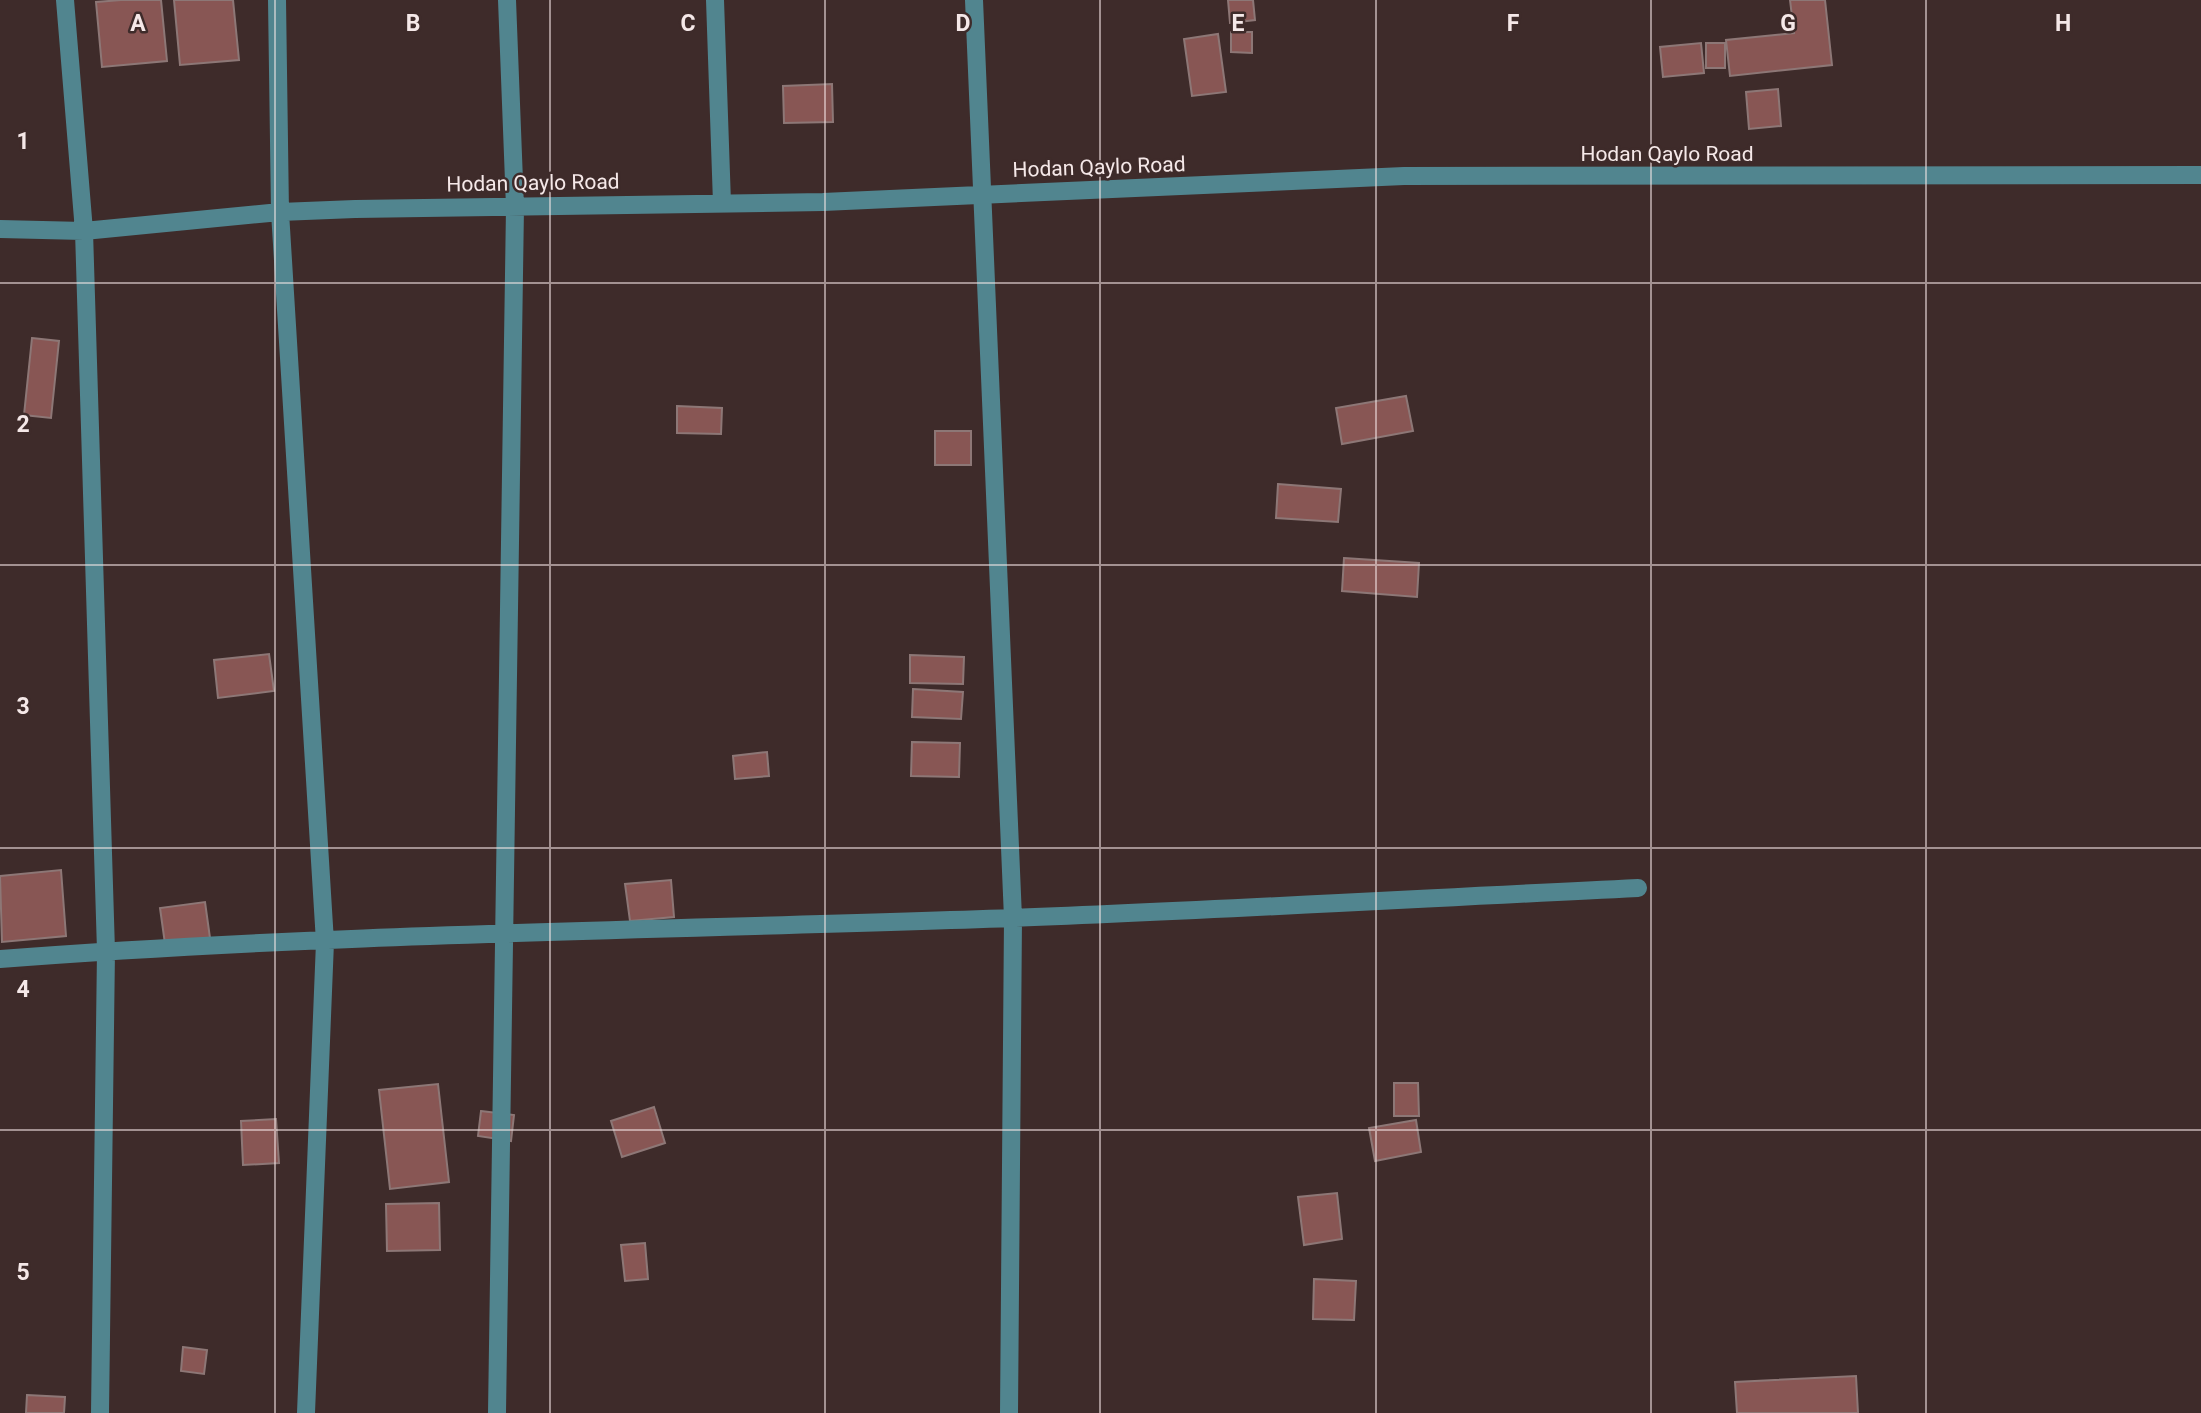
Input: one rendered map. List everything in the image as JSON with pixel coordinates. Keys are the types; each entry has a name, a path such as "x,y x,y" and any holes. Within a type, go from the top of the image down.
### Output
{"street":[{"path":"65,0 84,231 106,951 100,1413"},
{"path":"277,0 280,212 325,942 306,1413"},
{"path":"497,1413 515,206 507,0"},
{"path":"715,0 722,203"},
{"path":"974,0 1013,918 1009,1413"},
{"name":"Hodan Qaylo Road","path":"0,229 84,231 280,212 823,202 1404,176 2201,175"},
{"path":"0,959 106,951 503,932 1013,918 1638,888"}],"building":[{"path":"161,0 167,61 102,67 96,2"},
{"path":"174,0 233,0 239,60 180,65"},
{"path":"1228,0 1253,0 1255,20 1230,23"},
{"path":"1790,0 1825,0 1832,65 1730,76 1726,40 1794,33"},
{"path":"1231,32 1252,32 1252,53 1231,52"},
{"path":"1218,34 1226,92 1192,96 1184,39"},
{"path":"1701,43 1704,73 1663,77 1660,47"},
{"path":"1706,43 1725,43 1725,68 1706,68"},
{"path":"832,84 833,122 784,123 783,86"},
{"path":"1778,89 1781,126 1749,129 1746,92"},
{"path":"32,338 59,341 51,418 24,415"},
{"path":"1406,396 1413,431 1342,444 1336,408"},
{"path":"677,406 722,408 721,434 677,433"},
{"path":"935,431 971,431 971,465 935,465"},
{"path":"1278,484 1341,489 1338,522 1276,518"},
{"path":"1344,558 1419,563 1417,597 1342,591"},
{"path":"269,654 274,691 218,698 214,660"},
{"path":"910,655 964,657 963,684 910,683"},
{"path":"913,689 963,692 961,719 912,717"},
{"path":"912,742 960,743 959,777 911,776"},
{"path":"767,752 769,776 735,779 733,756"},
{"path":"61,870 66,936 2,942 0,876"},
{"path":"671,880 674,917 630,921 625,884"},
{"path":"205,902 210,938 165,944 160,908"},
{"path":"1394,1083 1418,1083 1419,1116 1394,1116"},
{"path":"438,1084 449,1182 390,1189 379,1090"},
{"path":"654,1107 665,1143 622,1157 611,1121"},
{"path":"481,1111 514,1115 511,1141 478,1136"},
{"path":"276,1119 279,1163 243,1165 241,1121"},
{"path":"1416,1120 1421,1152 1375,1161 1369,1128"},
{"path":"1337,1193 1342,1239 1304,1245 1298,1197"},
{"path":"439,1203 440,1250 387,1251 386,1204"},
{"path":"645,1243 648,1279 625,1281 621,1245"},
{"path":"1314,1279 1356,1281 1354,1320 1313,1319"},
{"path":"183,1347 207,1350 204,1374 181,1371"},
{"path":"1856,1376 1858,1413 1737,1413 1735,1382"},
{"path":"27,1395 65,1397 64,1413 26,1413"}]}
